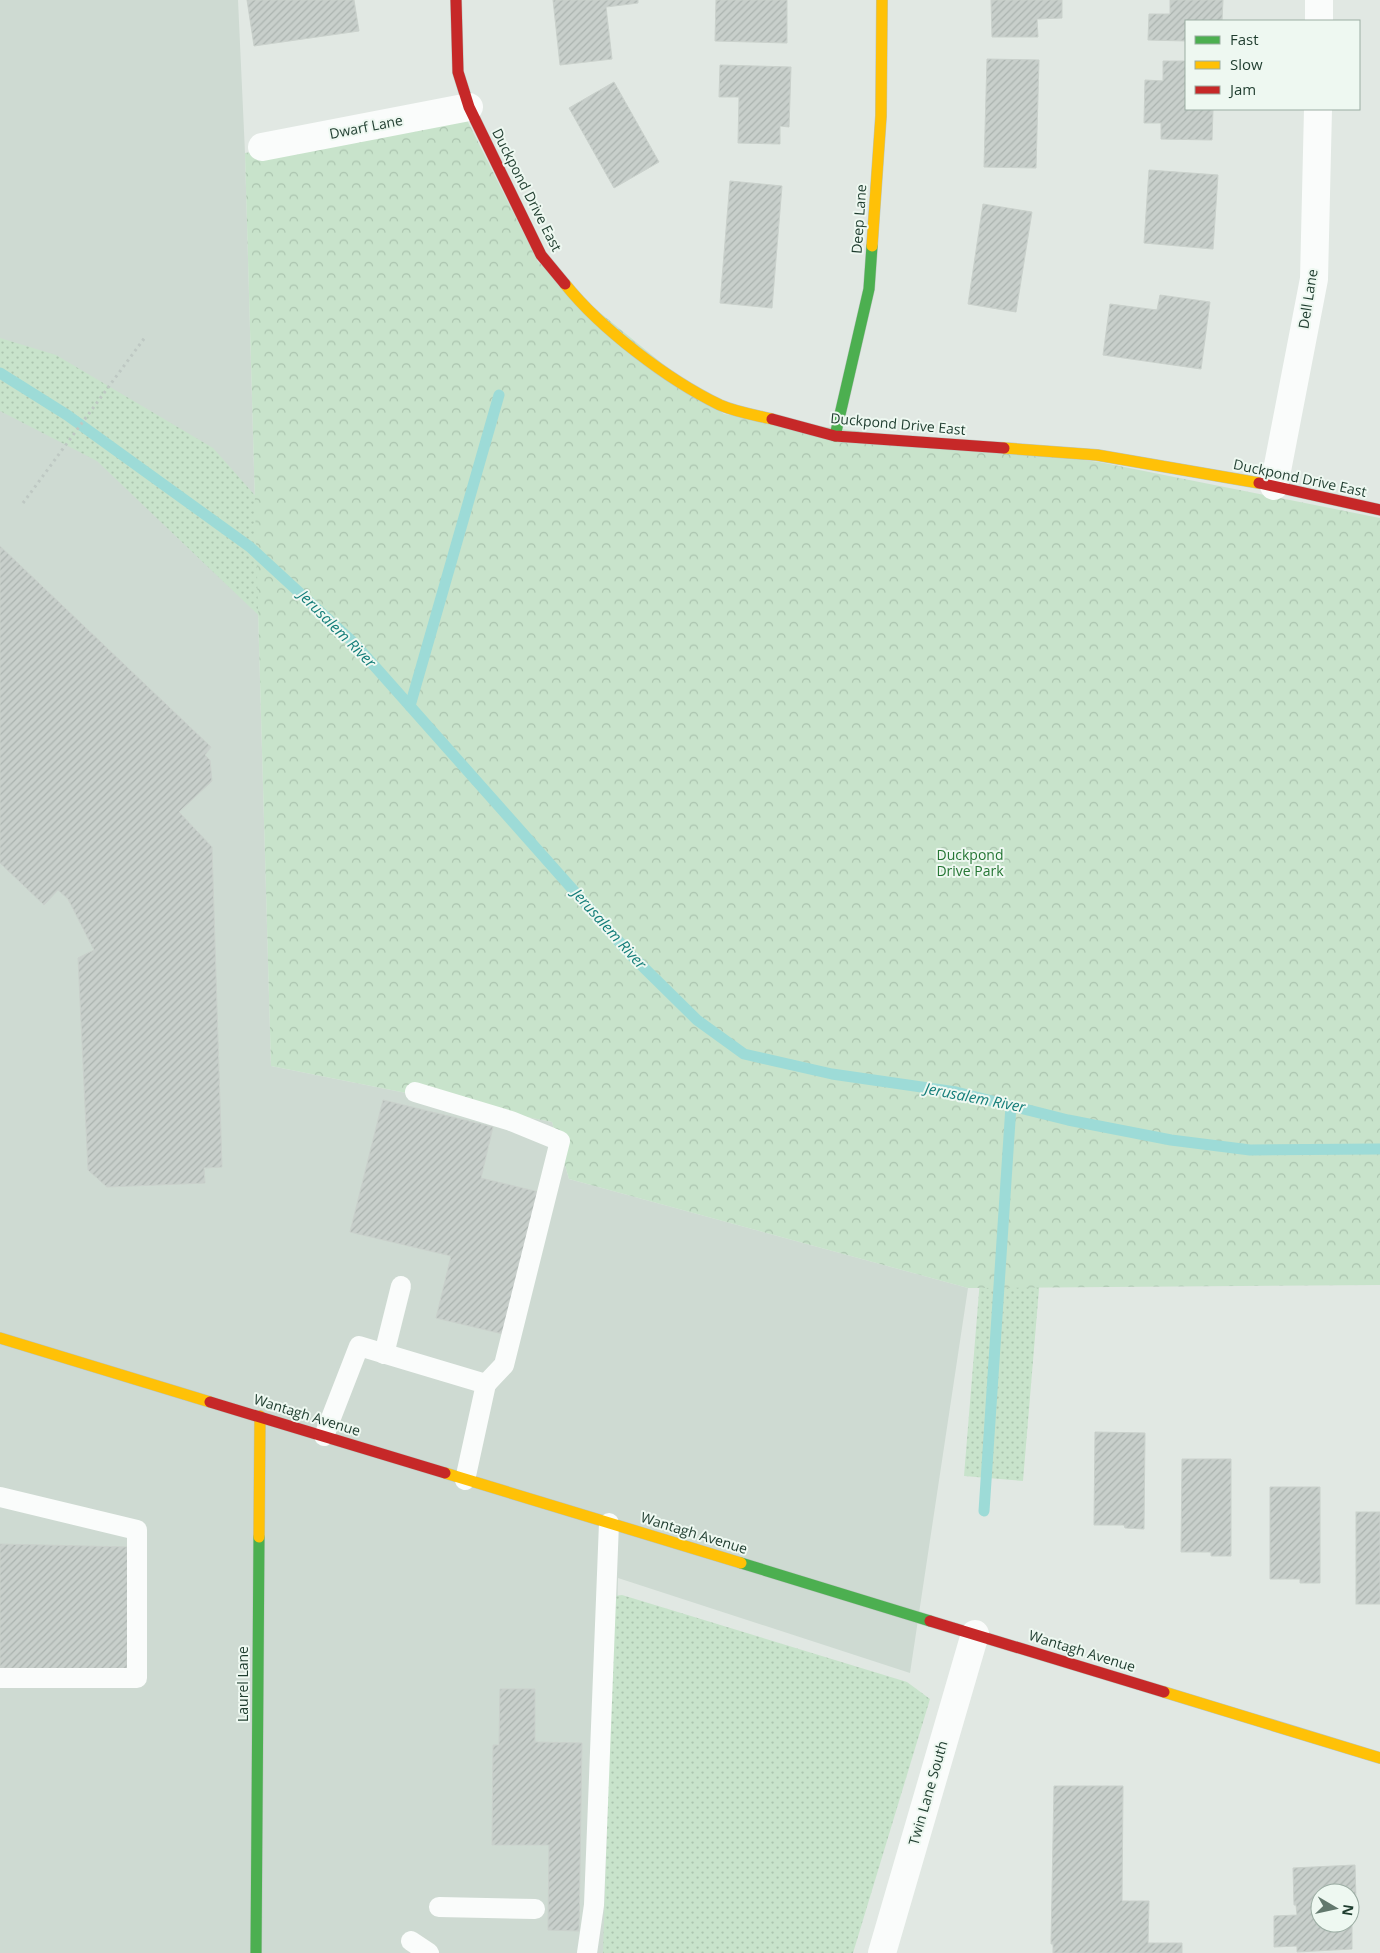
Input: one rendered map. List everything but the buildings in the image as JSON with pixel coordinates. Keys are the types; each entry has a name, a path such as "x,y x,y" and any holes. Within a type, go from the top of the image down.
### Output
{"street":[{"name":"Duckpond Drive East","path":"456,0 458,72 469,107 541,256 585,309 672,378 722,406 835,436 1097,455 1274,486 1380,510"},
{"name":"Deep Lane","path":"835,436 869,289 881,116 882,0"},
{"path":"1318,20 1319,0"},
{"name":"Dwarf Lane","path":"262,147 469,107"},
{"name":"Dell Lane","path":"1274,486 1314,279 1318,110"},
{"name":"Wantagh Avenue","path":"0,1338 1380,1758"},
{"name":"Laurel Lane","path":"256,1953 260,1416"},
{"name":"Twin Lane South","path":"882,1953 975,1634"}],"lane":[{"path":"415,1092 511,1121 560,1141 504,1365 486,1384 465,1480"},
{"path":"384,1354 401,1286"},
{"path":"324,1436 359,1346 486,1384"},
{"path":"0,1497 137,1530 137,1678 0,1678"},
{"path":"587,1953 594,1906 609,1523"},
{"path":"439,1907 535,1909"},
{"path":"411,1941 429,1953"}],"path":[{"path":"22,503 146,336"}],"shaded area":[{"path":"0,0 238,0 245,153 271,1066 552,1122 569,1179 968,1288 910,1673 618,1578 610,1953 0,1953"}],"green space":[{"name":"Duckpond Drive Park","path":"465,116 538,262 724,414 1099,462 1380,518 1380,1285 968,1288 569,1179 552,1122 271,1066 245,153"},
{"path":"0,338 56,355 213,448 389,646 1048,1181 1023,1481 964,1476 990,1157 295,650 97,461 0,411"},
{"path":"622,1595 907,1682 930,1699 853,1953 603,1953 614,1596"}],"waterway":[{"name":"Jerusalem River","path":"0,373 67,415 250,547 354,643 630,954 697,1020 744,1054 832,1074 956,1092 1068,1120 1171,1140 1250,1150 1380,1149"},
{"path":"410,706 499,395"},
{"path":"984,1511 1011,1106"}],"traffic: fast":[{"path":"835,436 869,289 872,246"},
{"path":"256,1953 259,1537"},
{"path":"741,1563 930,1621"}],"traffic: slow":[{"path":"872,246 881,116 882,0"},
{"path":"565,284 616,335 636,352 679,382 720,405 772,419"},
{"path":"1004,448 1097,455 1259,483"},
{"path":"0,1338 210,1402"},
{"path":"259,1537 260,1416"},
{"path":"445,1473 741,1563"},
{"path":"1164,1692 1380,1758"}],"traffic: jam":[{"path":"456,0 458,72 469,107 541,255 565,284"},
{"path":"772,419 835,436 1004,448"},
{"path":"1259,483 1380,510"},
{"path":"210,1402 445,1473"},
{"path":"930,1621 1164,1692"}]}
